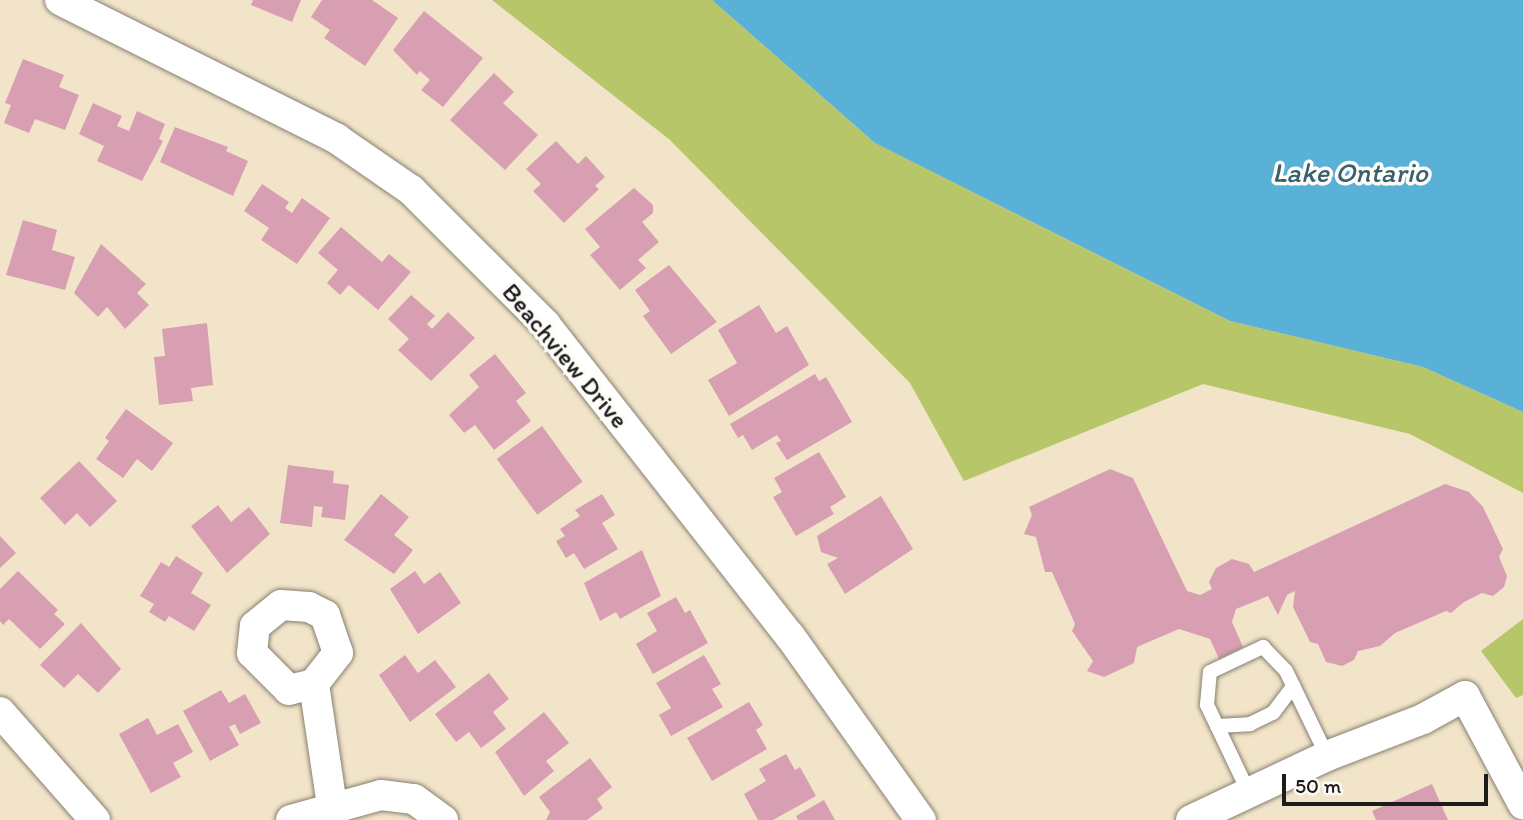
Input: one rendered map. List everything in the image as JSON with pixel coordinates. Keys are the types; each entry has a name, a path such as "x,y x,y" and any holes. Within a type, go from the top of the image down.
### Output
{"street":[{"name":"Beachview Drive","path":"60,0 337,139 411,190 545,324 790,636 921,820"},
{"path":"314,684 332,806"},
{"path":"1191,820 1327,756 1423,719 1465,696 1523,804"},
{"path":"0,712 95,820"},
{"path":"291,820 332,806 381,795 414,799 443,820"}],"lane":[{"path":"1249,793 1207,705 1210,672 1263,647 1286,671 1327,756"},
{"path":"1217,726 1250,724 1272,713 1293,686"}],"green space":[{"path":"492,0 712,0 875,143 1230,321 1423,367 1523,412 1523,493 1410,434 1203,384 964,481 910,383 670,140"},
{"path":"1523,619 1523,695 1516,698 1481,651"}],"water":[{"name":"Lake Ontario","path":"712,0 1523,0 1523,412 1423,367 1230,321 875,143"}],"building":[{"path":"253,0 301,0 292,22 251,5"},
{"path":"322,0 372,0 398,18 365,66 324,38 330,30 311,17"},
{"path":"424,11 483,58 443,107 421,90 430,80 420,71 417,75 393,50"},
{"path":"23,59 64,75 59,87 79,95 65,130 35,119 29,133 4,123 11,105 5,103"},
{"path":"494,73 514,92 503,103 538,135 505,170 450,120"},
{"path":"93,103 122,116 117,126 129,131 137,111 165,124 159,139 163,141 142,181 97,161 104,146 79,134"},
{"path":"175,127 228,147 226,151 248,161 233,196 160,162"},
{"path":"556,141 578,164 586,156 605,177 595,186 599,189 564,223 533,191 541,184 526,169"},
{"path":"262,184 289,202 285,208 292,213 302,198 330,218 297,264 261,240 269,228 244,211"},
{"path":"634,188 653,205 653,213 642,222 659,242 638,260 646,268 620,290 590,255 600,247 585,229"},
{"path":"23,220 57,230 52,250 75,257 65,290 6,275"},
{"path":"341,227 382,262 389,254 411,272 378,310 349,285 340,295 327,283 338,270 318,253"},
{"path":"101,244 146,284 137,293 149,305 125,329 107,307 98,317 74,293"},
{"path":"669,265 717,322 671,354 643,316 650,311 635,290"},
{"path":"411,295 435,316 427,324 432,329 448,312 475,338 431,381 398,350 409,339 388,319"},
{"path":"759,305 776,333 787,326 809,365 729,416 708,380 737,363 718,330"},
{"path":"207,323 213,385 191,388 193,401 159,405 154,357 165,356 162,329"},
{"path":"495,354 526,393 516,401 531,421 494,450 475,425 464,433 449,415 479,387 469,375"},
{"path":"815,374 819,381 826,377 852,422 787,460 776,443 781,441 777,435 752,450 743,435 738,438 730,424"},
{"path":"126,409 173,443 152,471 137,459 123,478 96,459 109,441 105,438"},
{"path":"542,426 583,482 537,515 497,459"},
{"path":"819,452 846,497 830,507 834,514 796,536 773,497 782,492 774,478"},
{"path":"79,461 117,501 90,527 77,513 65,525 40,498"},
{"path":"288,465 334,471 333,483 349,485 345,520 321,517 323,507 314,506 312,527 280,523"},
{"path":"1110,469 1133,478 1187,591 1200,595 1212,589 1209,582 1216,568 1232,559 1249,564 1254,572 1445,484 1469,492 1483,507 1503,549 1499,557 1507,576 1504,587 1493,596 1482,593 1464,602 1451,613 1446,611 1395,633 1380,646 1358,651 1354,660 1342,666 1326,662 1318,644 1310,642 1293,607 1295,591 1287,595 1278,615 1268,596 1236,609 1232,622 1243,647 1219,659 1210,639 1179,629 1137,647 1134,663 1104,677 1087,671 1093,661 1072,631 1075,624 1052,572 1045,572 1036,537 1024,534 1032,515 1029,507"},
{"path":"381,494 409,517 394,535 413,550 394,574 344,540"},
{"path":"602,494 615,515 602,523 618,549 584,569 574,553 566,558 556,541 565,536 560,529 580,516 575,510"},
{"path":"881,496 913,549 845,594 827,564 838,558 821,552 817,536"},
{"path":"218,505 231,522 249,507 270,534 227,573 191,526"},
{"path":"0,536 16,553 0,568"},
{"path":"642,550 661,596 620,619 616,612 600,621 584,583"},
{"path":"176,556 203,573 191,593 211,605 194,631 169,616 165,622 149,612 154,604 140,596 161,562 169,567"},
{"path":"18,571 58,610 54,614 65,624 40,649 9,619 3,625 0,621 0,589"},
{"path":"415,571 424,584 440,572 461,603 418,634 390,589"},
{"path":"676,597 685,613 690,610 708,643 653,674 636,644 657,631 647,613"},
{"path":"81,623 121,669 98,693 78,674 64,688 40,665"},
{"path":"405,655 418,673 435,660 456,687 410,722 379,675"},
{"path":"704,655 721,684 712,689 723,707 671,736 659,715 671,708 656,683"},
{"path":"489,673 509,699 493,712 506,729 481,748 469,732 456,742 435,714"},
{"path":"221,690 229,703 245,694 261,723 240,734 235,724 229,727 239,745 210,761 183,711"},
{"path":"749,702 763,725 756,730 767,749 712,781 687,738"},
{"path":"544,712 569,743 546,761 554,771 524,796 495,752"},
{"path":"148,718 157,735 178,724 193,752 173,763 181,777 151,793 119,734"},
{"path":"786,754 795,770 800,767 816,796 773,820 758,820 744,794 766,781 759,769"},
{"path":"590,758 612,787 597,799 603,808 587,820 546,820 550,812 539,797"},
{"path":"1432,784 1448,820 1376,820 1372,811"},
{"path":"824,800 835,820 798,820 796,816"}]}
